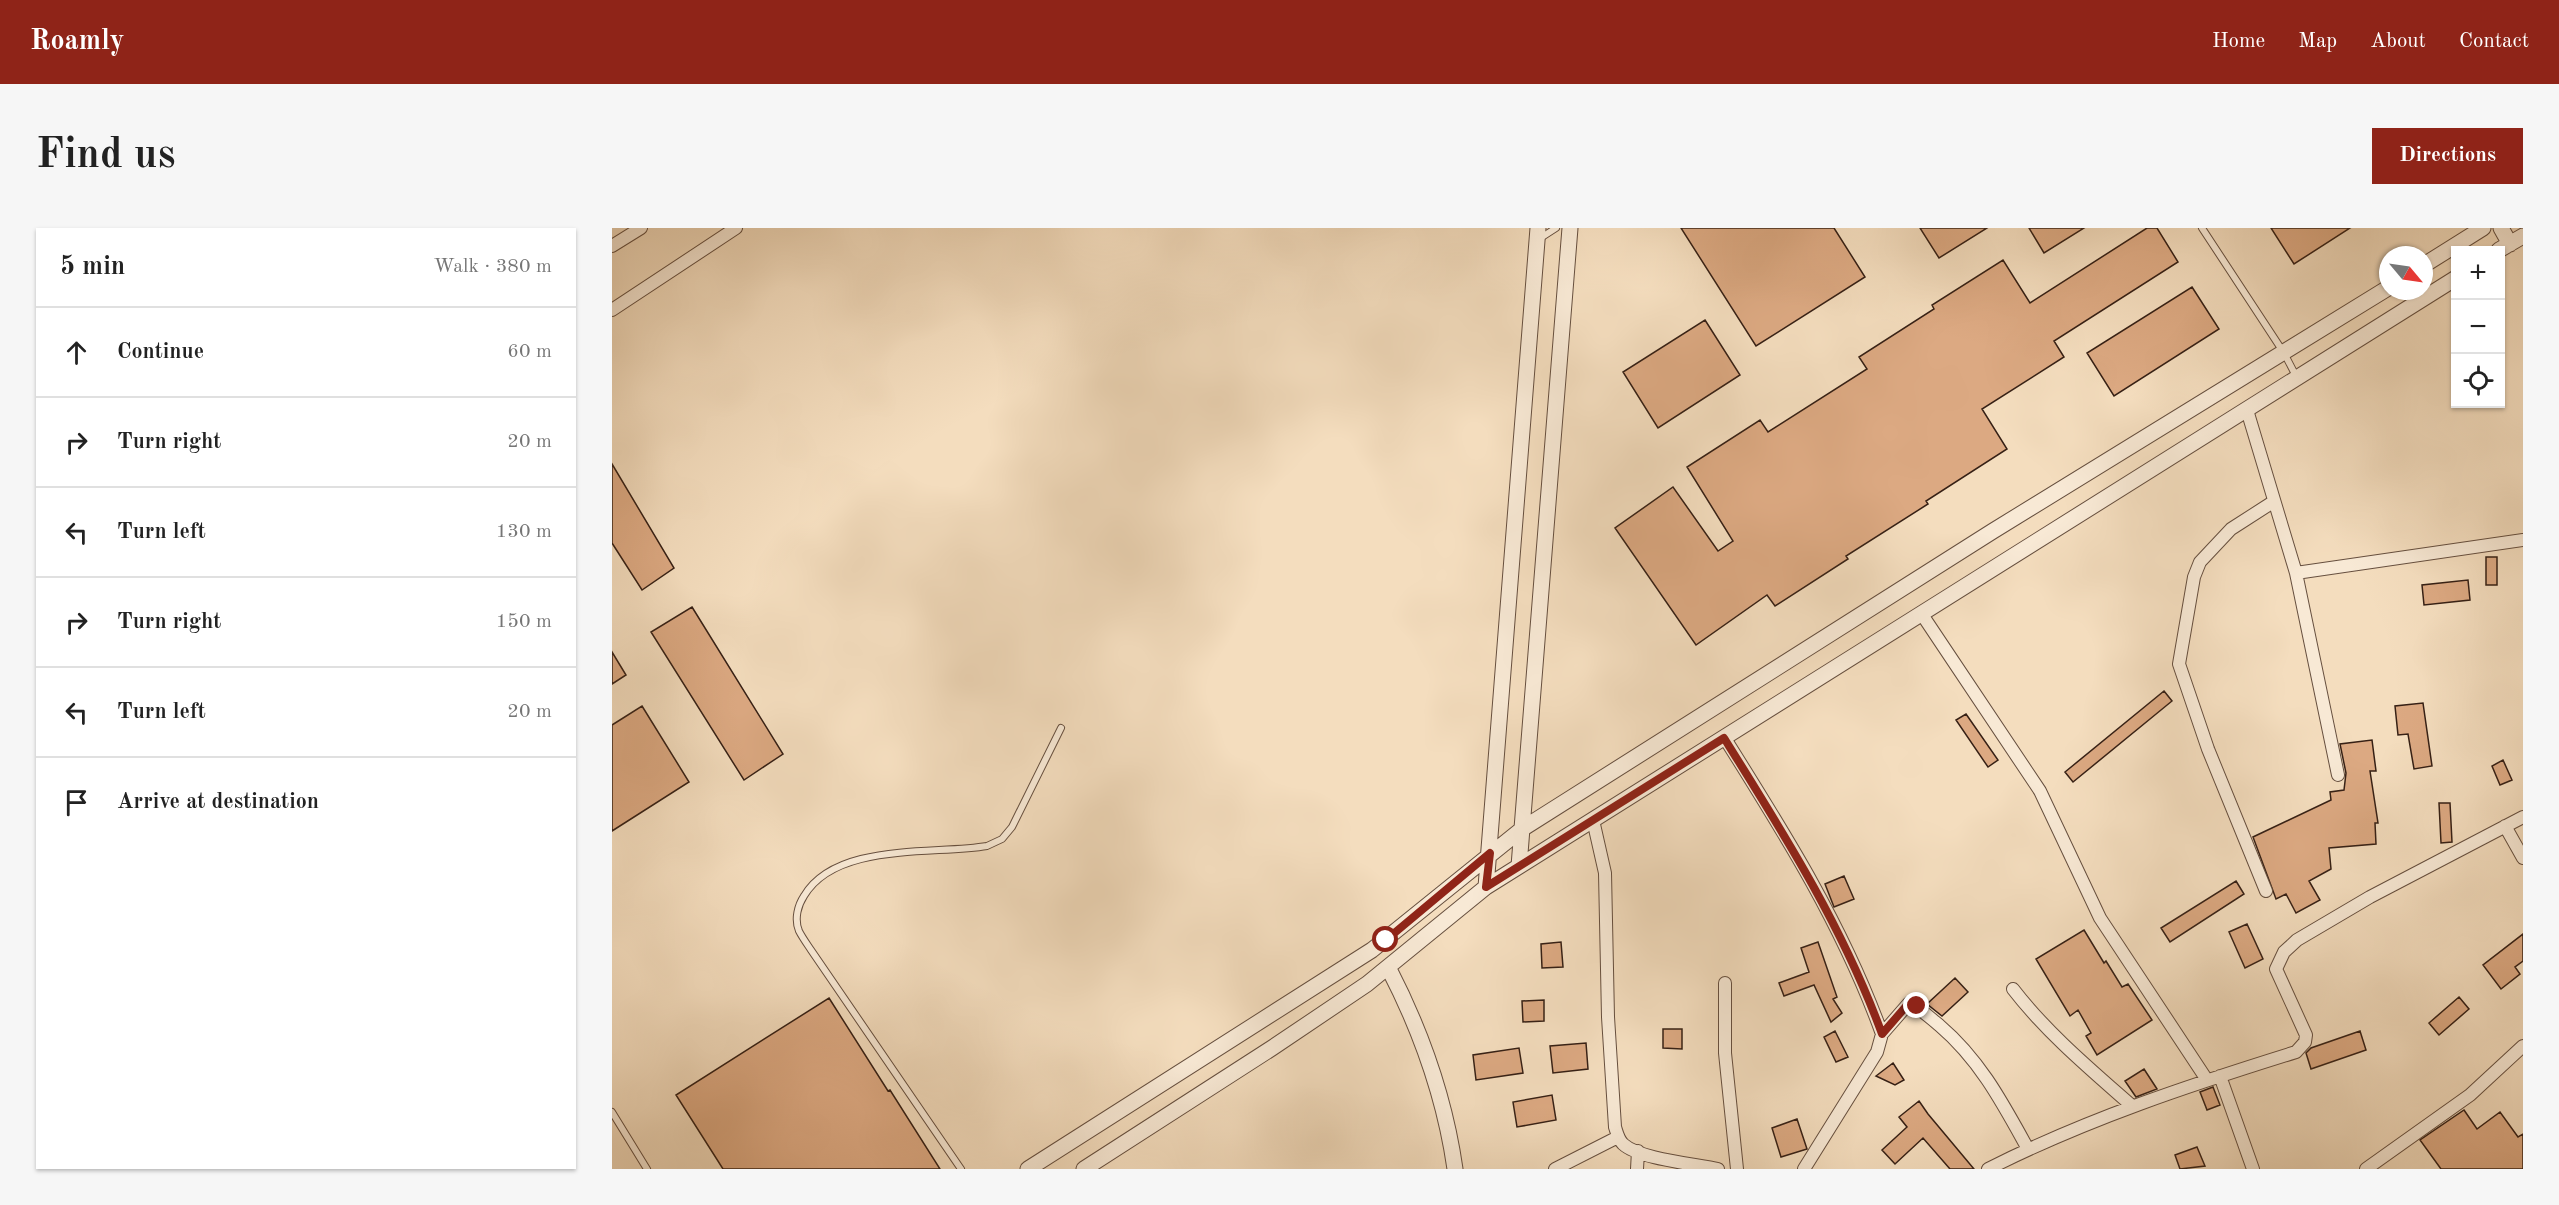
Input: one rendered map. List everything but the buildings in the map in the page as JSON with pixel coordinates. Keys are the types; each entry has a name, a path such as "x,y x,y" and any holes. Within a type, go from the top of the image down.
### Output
{"street":[{"path":"612,246 641,228"},
{"path":"612,310 736,228"},
{"path":"1519,866 1570,228"},
{"path":"2433,259 2483,228"},
{"path":"2501,228 2511,243"},
{"path":"1486,887 1538,234"},
{"path":"1084,1169 1272,1048 1389,969 1486,887 2451,281"},
{"path":"1028,1169 1372,950 1490,853 1522,830 1993,531 2379,294"},
{"path":"2247,410 2296,573 2338,775"},
{"path":"2266,891 2212,759 2178,664 2194,577 2200,562 2231,529 2273,502"},
{"path":"2296,573 2523,540"},
{"path":"1921,613 2040,791 2100,918 2213,1078 2253,1169"},
{"path":"1724,738 1805,867 1868,996 1882,1034"},
{"path":"1992,1168 2028,1149 2132,1106 2296,1052 2305,1042 2305,1029 2276,969 2284,952 2297,940 2523,817"},
{"path":"1593,820 1605,873 1608,1017 1615,1127 1618,1137 1623,1143 1638,1151 1718,1169"},
{"path":"2505,826 2523,858"},
{"path":"1389,969 1404,998 1434,1077 1455,1169"},
{"path":"1725,983 1725,1053 1737,1169"},
{"path":"2013,988 2058,1040 2132,1106"},
{"path":"1804,1169 1865,1074 1877,1052 1882,1034 1901,1008 1909,1003 1917,1006 1953,1038 1990,1080 2028,1149"},
{"path":"2366,1169 2470,1095 2523,1046"},
{"path":"1556,1169 1618,1137"},
{"path":"1637,1169 1638,1151"}],"lane":[{"path":"1538,234 1556,228"},
{"path":"2202,228 2284,353 2297,380"},
{"path":"961,1169 810,950 798,929 799,904 809,887 836,867 867,857 987,846 1002,839 1012,827 1061,728"},
{"path":"612,1112 647,1169"}],"route":[{"path":"1386,940 1490,853 1486,887 1724,738 1805,867 1868,996 1882,1034 1901,1008 1909,1003 1917,1006"}]}
